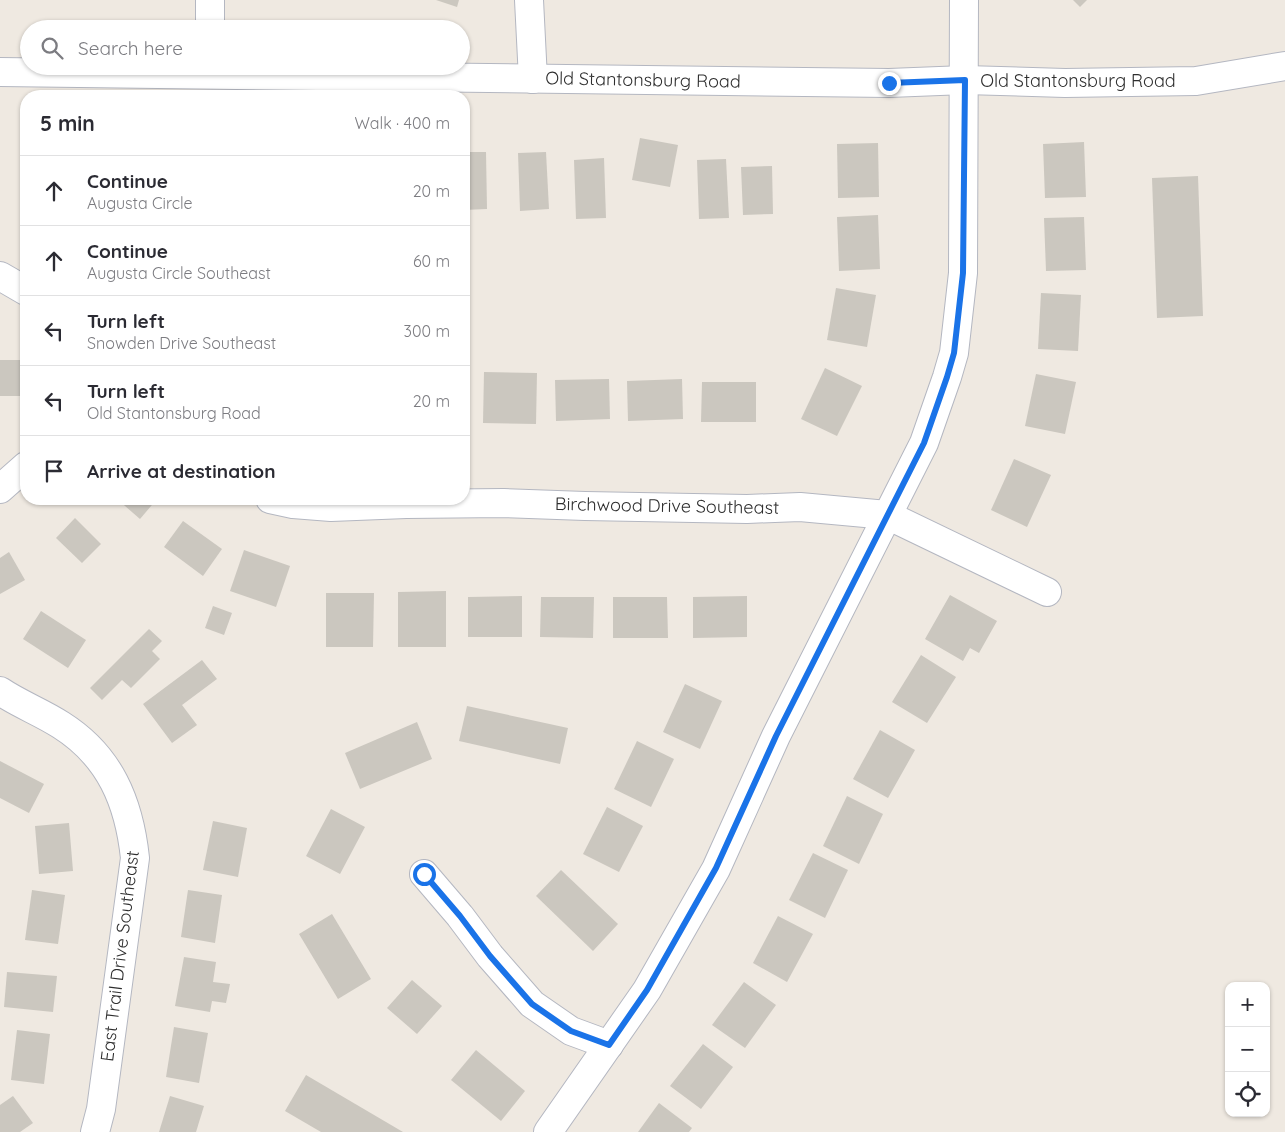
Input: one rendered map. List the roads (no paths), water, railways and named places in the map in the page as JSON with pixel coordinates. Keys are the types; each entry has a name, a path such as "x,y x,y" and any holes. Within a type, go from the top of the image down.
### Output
{"street":[{"path":"210,0 210,20"},
{"path":"529,0 533,79"},
{"path":"548,1132 647,990 716,868 776,736 924,443 954,353 963,273 964,0"},
{"name":"Old Stantonsburg Road","path":"90,75 209,79 533,79 889,83 965,80 1065,83 1196,81 1285,66"},
{"name":"Old Stantonsburg Road","path":"0,72 20,73"},
{"path":"0,276 20,288"},
{"path":"0,488 20,471"},
{"name":"Birchwood Drive Southeast","path":"470,503 747,508 800,507 887,515 1047,592"},
{"name":"Birchwood Drive Southeast","path":"306,505 331,507 381,505"},
{"name":"East Trail Drive Southeast","path":"0,691 15,701 60,724 83,741 95,753 115,782 122,798 132,834 135,858 101,1109 95,1132"},
{"path":"424,874 460,916 490,956 532,1004 571,1031 609,1045"}]}
